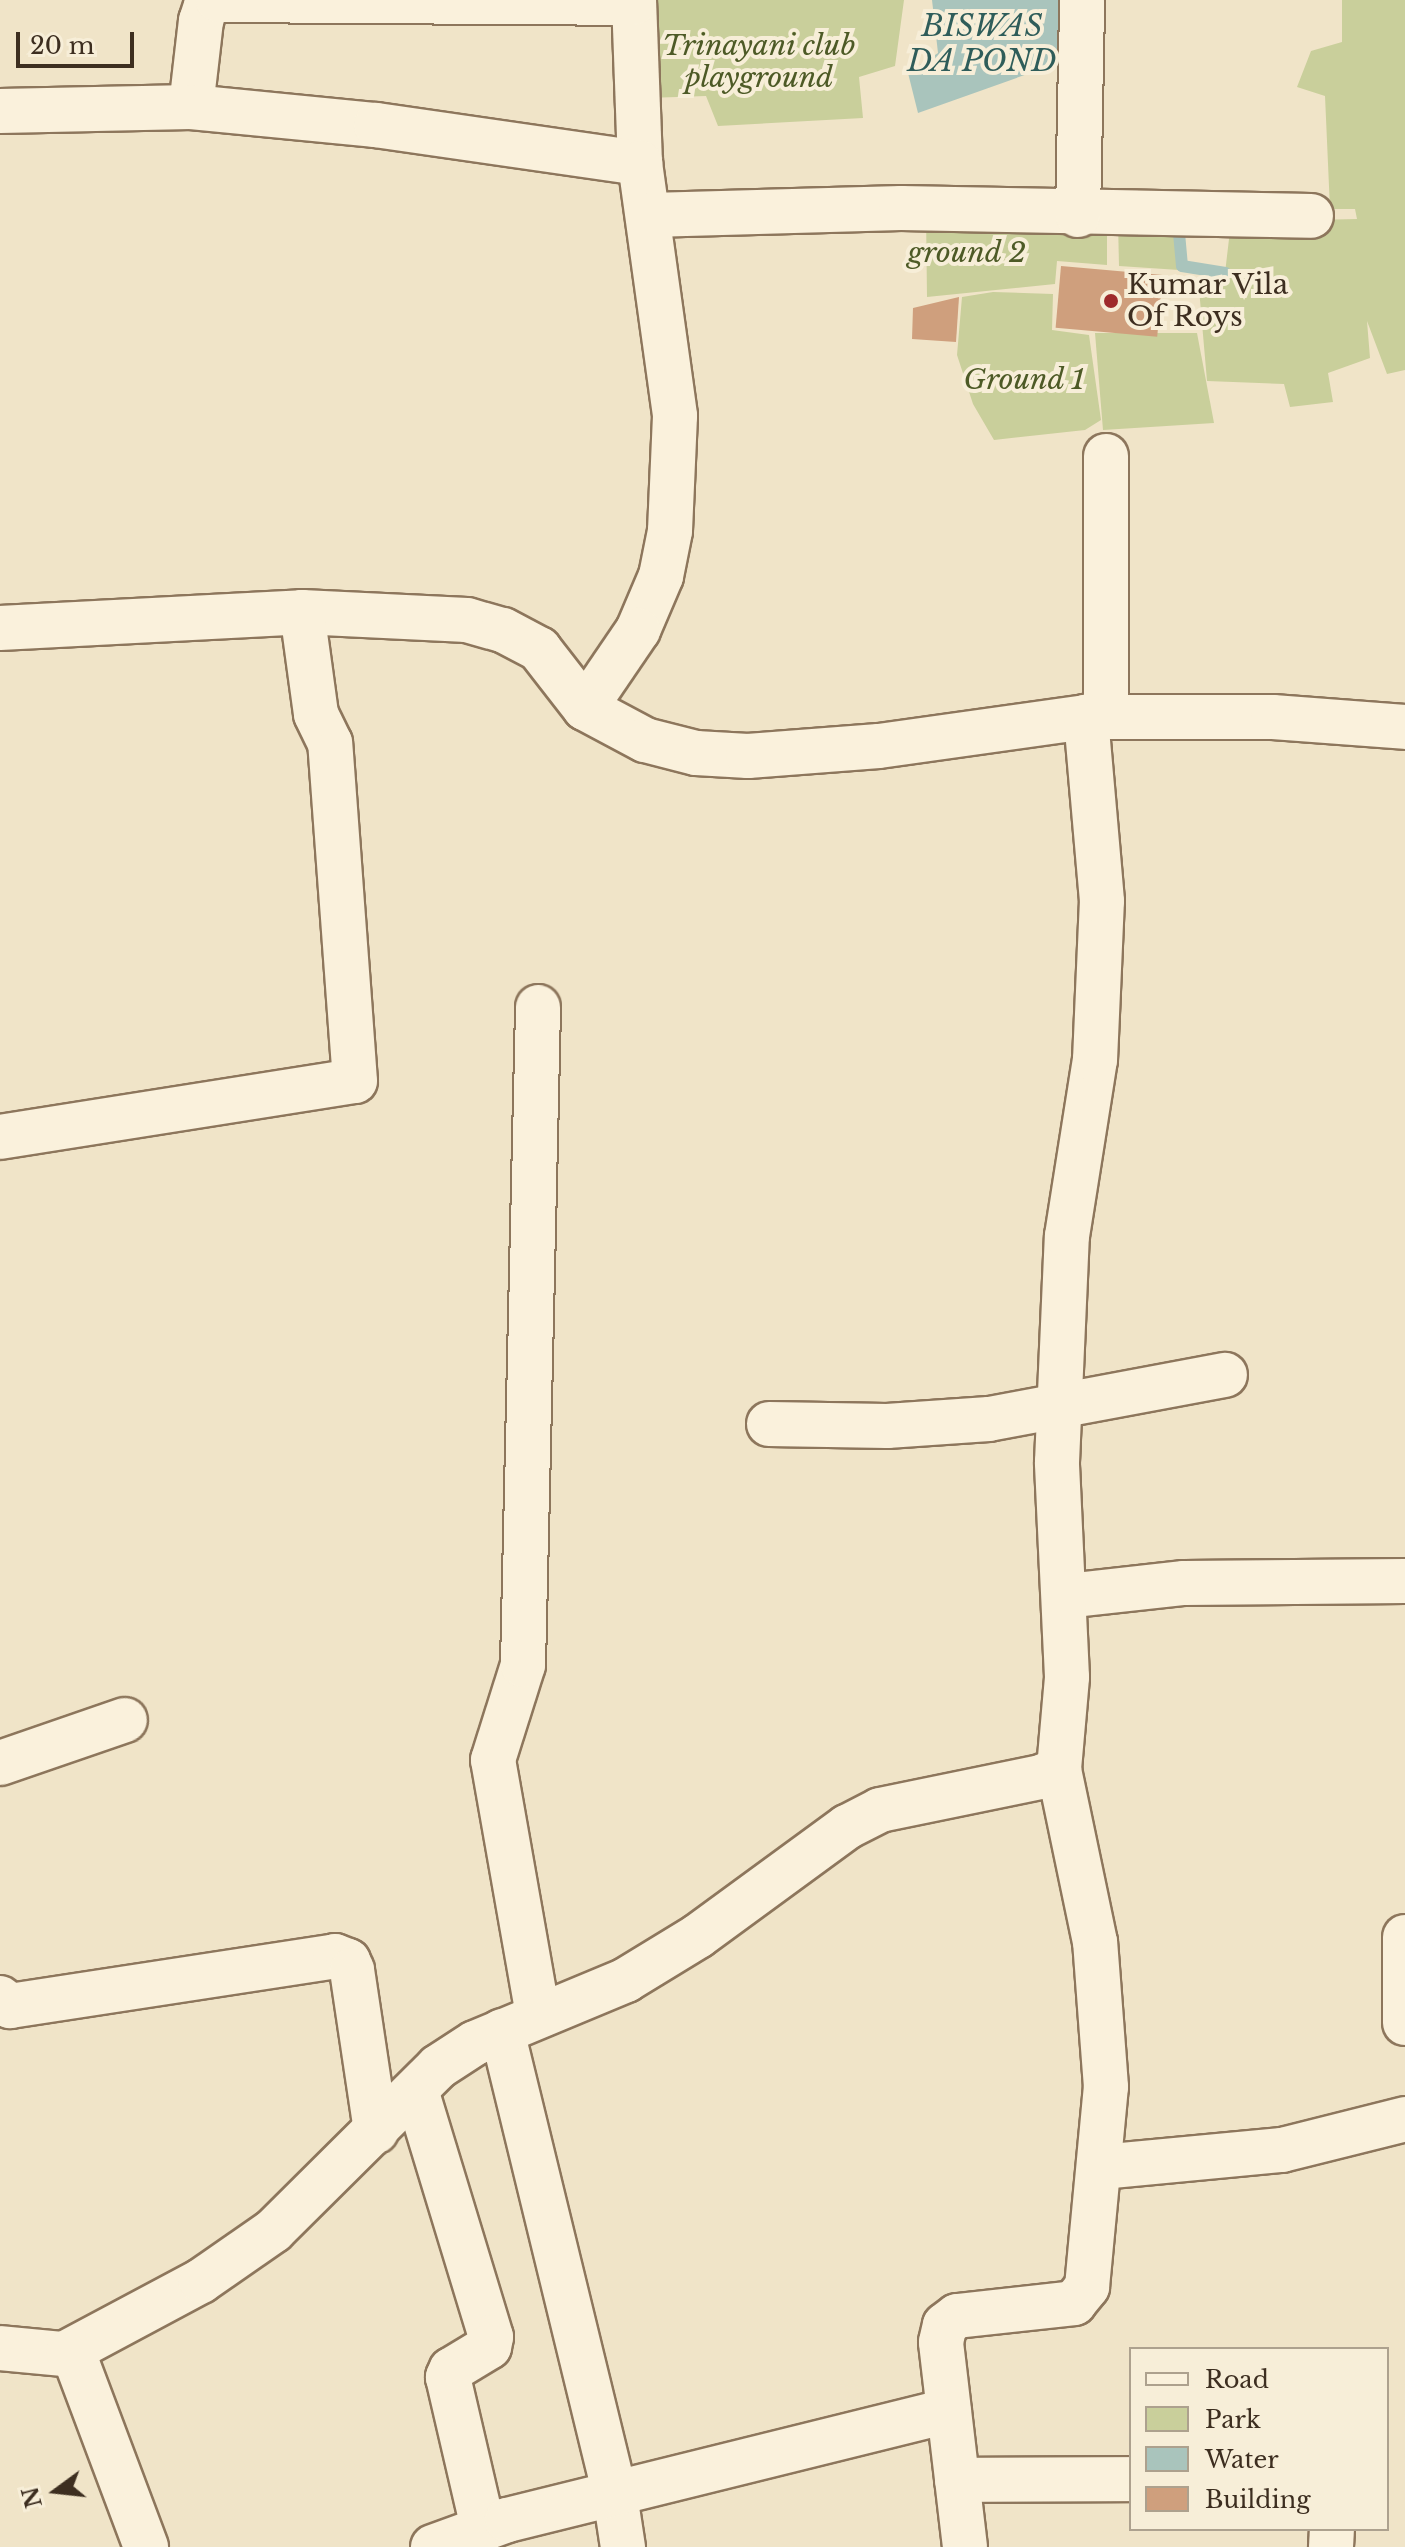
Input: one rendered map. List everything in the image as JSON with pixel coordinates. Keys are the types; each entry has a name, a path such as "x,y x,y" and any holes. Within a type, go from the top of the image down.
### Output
{"street":[{"path":"191,107 201,21 206,6 218,0 634,2 640,163 650,215 675,416 670,531 661,576 638,630 585,708"},
{"path":"1078,215 1082,0"},
{"path":"0,111 191,107 376,125 640,163"},
{"path":"650,215 887,208 1078,215 1311,216"},
{"path":"965,2547 941,2342 950,2319 1074,2303 1085,2294 1101,2167 1106,2087 1095,1942 1059,1769 1064,1753 1066,1596 1059,1408 1067,1236 1095,1060 1102,901 1096,717 1106,456"},
{"path":"0,1137 355,1081 330,743 316,714 302,612"},
{"path":"0,628 302,612 467,620 503,630 539,649 585,708 645,740 696,753 748,756 879,746 1096,717 1273,717 1405,727"},
{"path":"538,1007 523,1665 493,1760 520,2023 623,2547"},
{"path":"769,1424 939,1424 1059,1408 1225,1375"},
{"path":"1066,1596 1184,1583 1405,1581"},
{"path":"0,1763 125,1720"},
{"path":"68,2352 239,2257 273,2231 438,2067 520,2023 626,1980 661,1959 847,1827 880,1810 1041,1777 1059,1769"},
{"path":"1405,1937 1405,2023"},
{"path":"0,1998 10,2006 335,1956 348,1961 352,1970 376,2131"},
{"path":"416,2090 491,2337 489,2347 451,2370 448,2377 483,2527"},
{"path":"1101,2167 1282,2150 1405,2119"},
{"path":"0,2348 68,2352 74,2355 146,2547"},
{"path":"433,2547 483,2527 949,2411"},
{"path":"957,2480 1129,2479"}],"green space":[{"name":"Trinayani club playground","path":"646,0 904,0 895,66 859,77 863,118 718,126 706,96 647,98"},
{"path":"1342,0 1405,0 1405,370 1387,374 1367,321 1370,358 1328,373 1333,402 1290,407 1284,384 1207,381 1198,277 1225,273 1231,222 1357,219 1355,209 1330,209 1325,96 1297,87 1311,51 1342,42"},
{"name":"ground 2","path":"926,212 1107,220 1107,265 1057,261 1055,284 927,297"},
{"path":"1174,220 1179,270 1119,266 1118,221"},
{"name":"Ground 1","path":"993,292 1053,294 1052,330 1089,335 1101,420 1085,430 994,440 973,404 957,355 962,297"},
{"path":"1095,333 1197,333 1214,423 1103,430"}],"water":[{"name":"BISWAS DA POND","path":"932,0 1072,0 1064,61 918,113 908,73 938,53"}],"building":[{"name":"Kumar Vila Of Roys","path":"1061,266 1163,275 1157,337 1056,328"},
{"path":"959,297 956,342 912,339 913,308"}],"waterway":[{"path":"1178,222 1182,266 1225,273"}],"place":[{"name":"Kumar Vila Of Roys","path":"1111,301"}]}
